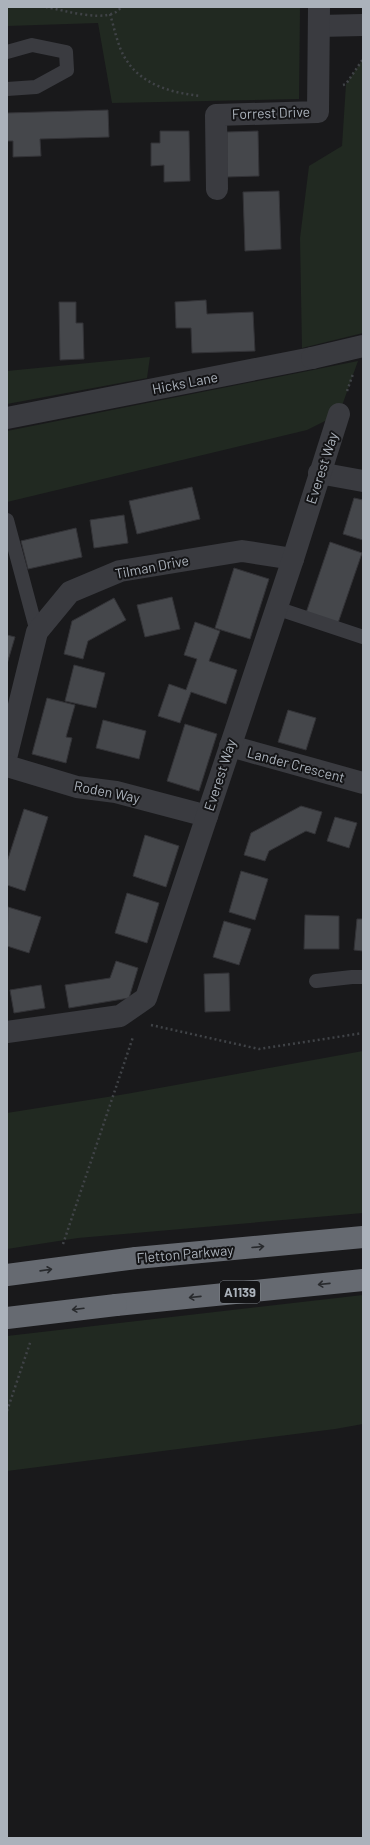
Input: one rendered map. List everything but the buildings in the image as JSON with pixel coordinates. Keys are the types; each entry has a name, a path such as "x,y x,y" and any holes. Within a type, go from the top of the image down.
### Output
{"highway":[{"name":"Fletton Parkway","path":"7,1275 136,1258 363,1237"},
{"name":"A1139","path":"7,1318 116,1304 363,1280"}],"street":[{"path":"319,16 363,25"},
{"name":"Forrest Drive","path":"217,189 216,115 318,112 319,16"},
{"name":"Hicks Lane","path":"7,418 312,358 363,346"},
{"name":"Everest Way","path":"146,998 293,559 319,473 339,414"},
{"path":"319,473 363,481"},
{"name":"Tilman Drive","path":"7,754 13,702 37,632 70,592 120,571 242,551 293,559"},
{"name":"Lander Crescent","path":"230,746 363,783"},
{"name":"Roden Way","path":"7,766 77,787 116,792 207,816"},
{"path":"7,1032 120,1016 146,998"}],"lane":[{"path":"7,52 32,45 66,52 67,70 36,88 7,89"},
{"path":"7,520 37,632"},
{"path":"276,608 363,637"},
{"path":"316,982 363,977"}],"path":[{"path":"46,7 103,17 119,10 121,7"},
{"path":"110,14 124,58 140,76 166,90 208,95"},
{"path":"339,414 355,367"},
{"path":"62,1247 146,998"},
{"path":"138,1022 259,1048 363,1032"},
{"path":"7,1411 32,1336"}],"shaded area":[{"path":"7,7 300,7 299,99 112,103 98,23 7,26"},
{"path":"363,59 363,333 302,348 300,238 309,166 342,146 346,84"},
{"path":"150,357 147,378 7,404 7,371"},
{"path":"358,361 339,414 307,430 7,502 7,431"},
{"path":"363,1051 363,1213 78,1238 7,1249 7,1113 126,1094"},
{"path":"363,1295 363,1424 335,1429 7,1471 7,1336"}]}
